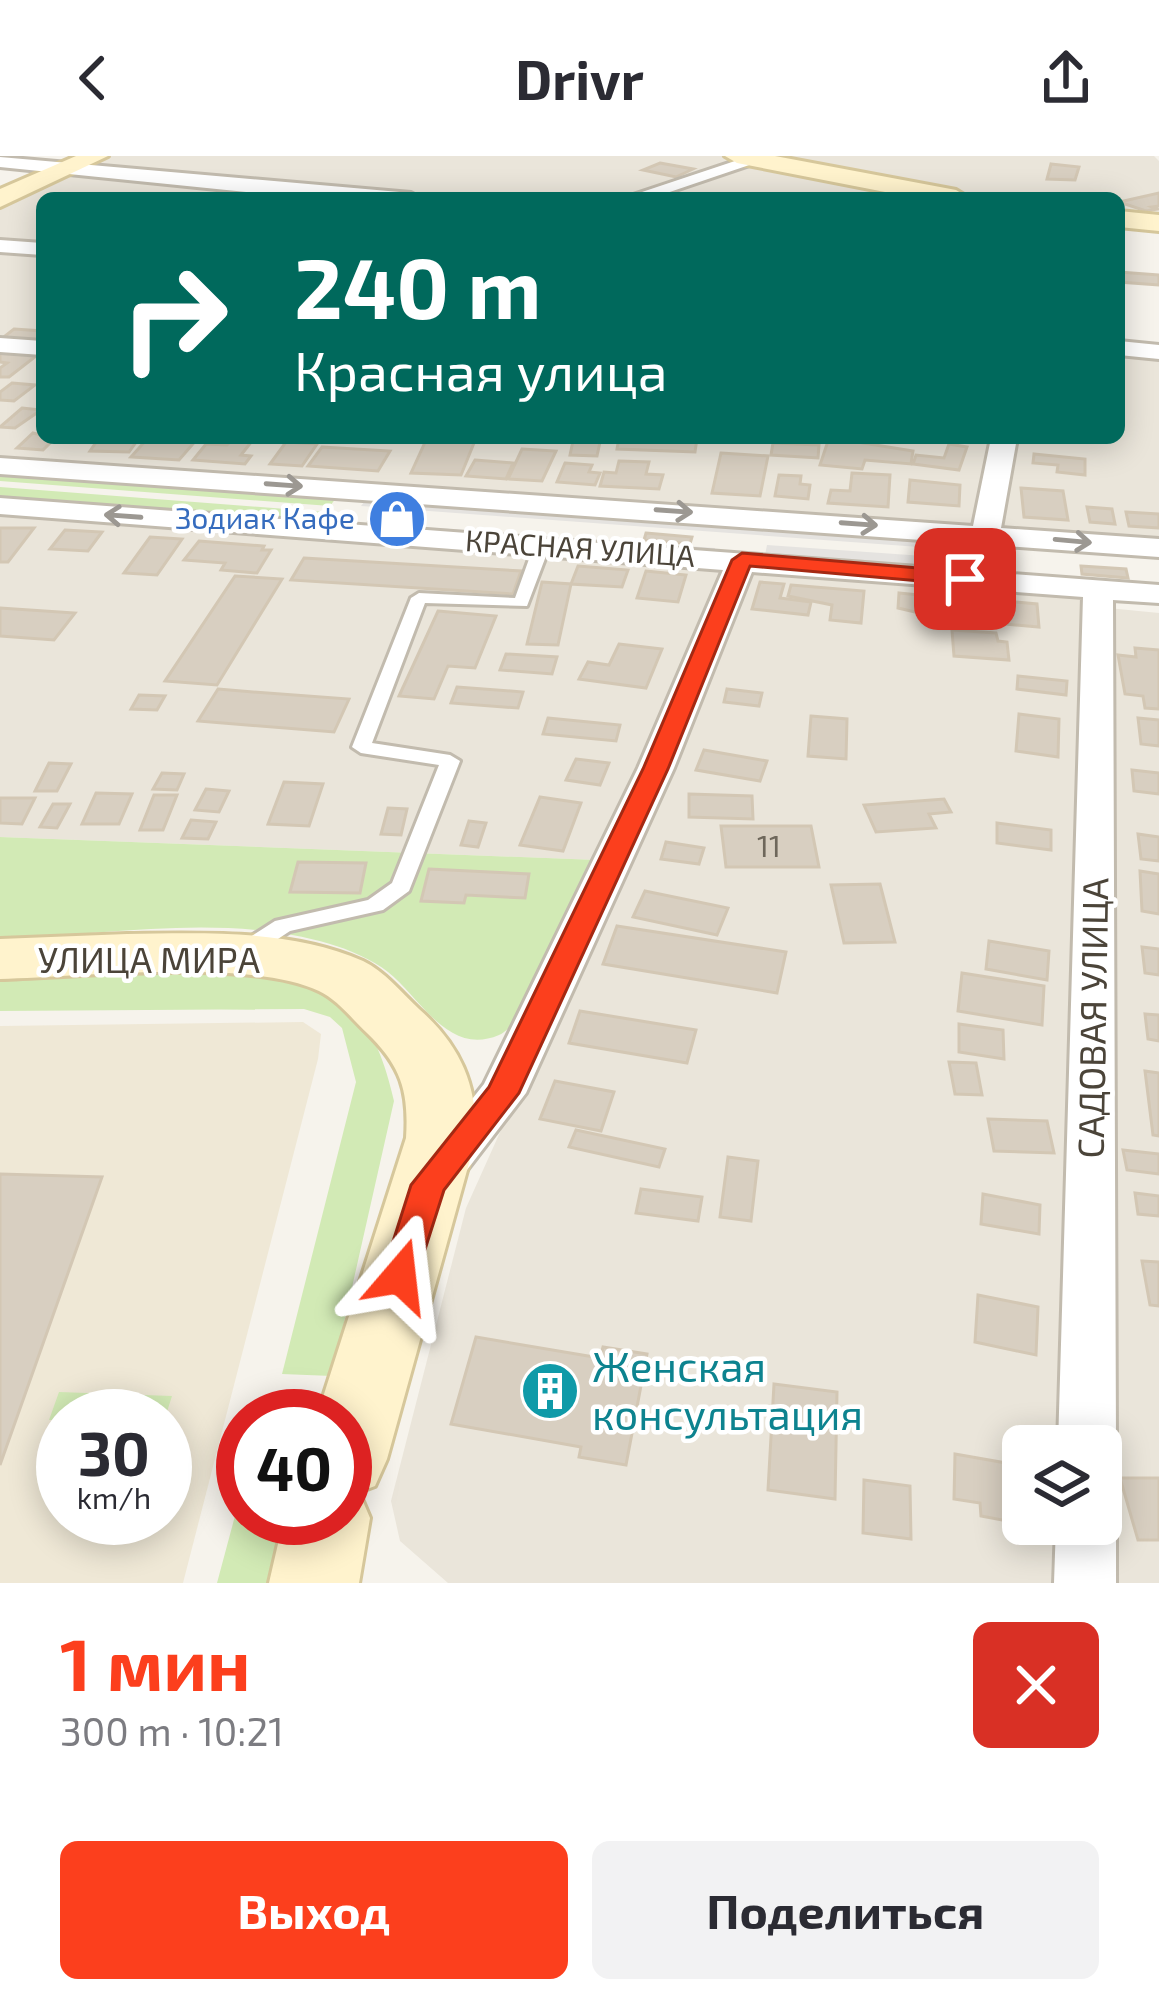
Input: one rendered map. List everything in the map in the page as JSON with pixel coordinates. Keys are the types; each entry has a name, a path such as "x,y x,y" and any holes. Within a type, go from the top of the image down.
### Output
{"street":[{"path":"0,199 96,156"},
{"path":"650,192 746,158 924,192"},
{"path":"0,162 337,192"},
{"path":"1125,220 1159,223"},
{"path":"0,246 36,249"},
{"path":"0,345 36,348"},
{"path":"1125,349 1159,352"},
{"path":"986,534 1003,444"},
{"name":"КРАСНАЯ УЛИЦА","path":"0,466 1159,548"},
{"name":"КРАСНАЯ УЛИЦА","path":"0,506 1159,594"},
{"path":"366,1389 428,1185 502,1093 656,769 742,560"},
{"name":"САДОВАЯ УЛИЦА","path":"1087,1425 1098,590"},
{"name":"УЛИЦА МИРА","path":"0,959 236,956 304,963 345,977 416,1041 432,1062 444,1095 441,1138 428,1185"},
{"path":"314,1583 322,1545"},
{"path":"1085,1583 1086,1545"}],"lane":[{"path":"236,956 283,926 374,905 401,886 450,760 361,747 419,598 521,603 541,548"}],"shaded area":[{"path":"103,156 725,156 747,161 643,192 364,192 76,169"},
{"path":"749,156 1154,156 1159,161 1159,220 1125,217 1125,192 937,192"},
{"path":"759,163 911,192 660,192"},
{"path":"68,172 286,192 36,192 36,246 0,243 0,202"},
{"path":"0,249 36,252 36,444 993,444 975,526 0,460"},
{"path":"1125,353 1159,356 1159,541 1000,528 1016,444 1125,444"},
{"path":"368,497 933,537 933,548 361,506"},
{"path":"0,511 726,566 597,860 0,837"},
{"path":"325,520 715,548 715,556 321,527"},
{"path":"767,545 924,556 924,567 765,555"},
{"path":"754,566 1090,594 1057,1425 1002,1425 1002,1545 1052,1545 1051,1583 448,1583 400,1541 391,1501 466,1208"},
{"path":"1108,608 1159,613 1159,1583 1107,1583 1103,1545 1122,1545 1122,1425 1103,1425"},
{"path":"303,1022 321,1034 318,1059 233,1389 216,1389 216,1455 183,1583 0,1583 0,1026"}],"green space":[{"path":"0,471 339,494 330,506 0,481"},
{"path":"0,487 325,512 317,523 0,497"},
{"path":"0,837 597,860 554,956 525,1007 499,1035 481,1040 465,1038 436,1021 388,972 368,959 290,934 166,928 0,938"},
{"path":"246,973 306,986 347,1007 375,1043 394,1101 332,1376 282,1374 356,1082 342,1028 330,1017 304,1009 0,1011 0,975"},
{"path":"227,1545 284,1545 274,1583 217,1583"}],"building":[{"path":"660,163 693,169 676,177 643,170"},
{"path":"1051,164 1079,167 1075,180 1047,179"},
{"path":"1159,193 1159,206 1152,207 1157,209 1146,211 1125,201"},
{"path":"1125,272 1159,275 1159,285 1125,282"},
{"path":"14,329 36,331 36,341 1,339"},
{"path":"0,350 36,353 9,377 0,377 0,368 7,363 0,362"},
{"path":"12,383 35,385 14,401 0,400 0,392"},
{"path":"22,408 36,409 15,428 0,427"},
{"path":"33,433 36,444 49,444 43,450 17,448"},
{"path":"95,444 135,444 129,452 90,451"},
{"path":"143,444 193,444 179,460 131,457"},
{"path":"206,444 250,444 241,455 251,456 245,464 193,460"},
{"path":"285,444 317,444 302,466 270,464"},
{"path":"424,444 474,444 461,475 411,473"},
{"path":"572,444 600,444 597,456 570,455"},
{"path":"618,444 696,444 695,452 617,449"},
{"path":"773,444 819,445 818,458 771,455"},
{"path":"827,444 913,451 911,464 865,460 862,469 820,465"},
{"path":"949,444 967,447 959,470 913,464 916,455 944,458"},
{"path":"322,447 390,451 378,471 308,466"},
{"path":"522,449 556,451 542,481 508,479"},
{"path":"721,453 768,456 760,496 712,493"},
{"path":"1034,454 1085,459 1085,475 1057,472 1058,465 1033,463"},
{"path":"475,460 513,463 506,479 466,476"},
{"path":"619,461 649,462 646,474 663,475 659,489 600,486 604,472 616,473"},
{"path":"565,463 592,465 589,472 600,473 595,485 557,482"},
{"path":"852,473 890,475 888,507 828,503 831,490 850,491"},
{"path":"779,475 801,476 800,484 810,485 808,499 775,496"},
{"path":"910,480 960,485 959,506 908,502"},
{"path":"1021,488 1063,491 1068,520 1024,517"},
{"path":"1087,507 1112,509 1115,524 1090,522"},
{"path":"1126,512 1159,514 1159,528 1129,526"},
{"name":"Зодиак Кафе","path":"373,514 424,517 421,524 369,521"},
{"path":"0,528 34,528 8,562 0,562"},
{"path":"65,530 102,532 88,551 50,549"},
{"path":"646,533 692,537 690,544 644,540"},
{"path":"150,537 182,539 157,575 124,573"},
{"path":"199,541 271,550 257,573 221,570 225,563 184,560"},
{"path":"304,558 521,571 513,594 291,580"},
{"path":"578,566 628,570 622,587 571,584"},
{"path":"1081,566 1126,569 1128,578 1082,574"},
{"path":"646,571 686,575 678,602 637,598"},
{"path":"235,576 282,579 217,685 165,681"},
{"path":"542,582 571,584 558,645 527,644"},
{"path":"760,582 784,584 780,598 811,602 808,615 752,609"},
{"path":"791,585 864,591 861,623 830,620 832,605 788,596"},
{"path":"899,593 950,598 949,620 898,608"},
{"path":"971,598 1037,604 1039,627 971,621"},
{"path":"0,608 75,613 54,640 0,636"},
{"path":"438,611 496,616 475,668 448,666 434,699 399,696"},
{"path":"952,630 996,633 998,641 1007,642 1009,660 954,656"},
{"path":"619,644 662,649 646,688 579,679 588,662 609,665"},
{"path":"1135,648 1159,650 1159,709 1145,708 1143,696 1125,694 1118,655 1136,657"},
{"path":"506,654 557,657 552,674 500,670"},
{"path":"1018,676 1067,681 1066,695 1017,689"},
{"path":"457,687 523,692 518,708 451,703"},
{"path":"218,689 349,699 334,732 198,721"},
{"path":"727,689 762,693 759,706 724,702"},
{"path":"139,695 165,696 157,710 131,709"},
{"path":"1019,714 1059,719 1058,757 1016,751"},
{"path":"811,716 847,719 846,759 808,756"},
{"path":"548,718 620,725 616,741 543,734"},
{"path":"1138,718 1159,720 1159,746 1141,744"},
{"path":"704,750 767,761 760,781 696,770"},
{"path":"576,759 609,763 600,785 566,780"},
{"path":"49,763 71,764 57,791 35,791"},
{"path":"1132,770 1159,773 1159,794 1134,791"},
{"path":"162,773 184,774 177,790 153,789"},
{"path":"284,782 323,784 309,826 268,824"},
{"path":"206,789 229,791 219,812 195,810"},
{"path":"96,793 132,794 119,824 82,824"},
{"path":"689,794 752,796 753,819 689,817"},
{"path":"154,795 177,795 163,830 140,830"},
{"path":"540,797 581,803 563,851 520,845"},
{"path":"0,798 35,798 22,824 0,823"},
{"path":"944,799 951,812 929,814 936,828 876,832 864,805"},
{"path":"53,804 70,804 57,828 40,827"},
{"path":"388,808 407,809 401,835 381,834"},
{"path":"191,820 216,822 208,839 182,838"},
{"path":"469,821 486,823 478,847 461,845"},
{"path":"997,823 1051,830 1051,850 997,843"},
{"path":"721,826 811,826 819,867 726,867"},
{"path":"1138,834 1159,837 1159,861 1141,859"},
{"path":"666,842 704,848 699,864 661,859"},
{"path":"298,862 366,863 360,893 290,892"},
{"path":"429,869 529,874 525,898 466,895 464,903 421,901"},
{"path":"1140,871 1159,874 1159,914 1142,911"},
{"path":"880,884 895,942 844,943 831,885"},
{"path":"645,891 728,908 717,935 633,917"},
{"path":"617,926 786,952 777,993 603,964"},
{"path":"989,941 1049,951 1047,980 986,969"},
{"path":"1142,947 1159,949 1159,975 1145,973"},
{"path":"962,973 1044,986 1042,1025 958,1011"},
{"path":"580,1011 696,1030 687,1063 569,1043"},
{"path":"1145,1014 1159,1015 1159,1041 1148,1039"},
{"path":"959,1024 1003,1030 1004,1059 959,1052"},
{"path":"949,1062 976,1063 982,1095 955,1094"},
{"path":"1145,1071 1159,1073 1159,1136 1153,1135"},
{"path":"555,1081 614,1092 601,1131 540,1119"},
{"path":"988,1119 1047,1121 1054,1153 994,1151"},
{"path":"576,1130 665,1149 659,1167 569,1147"},
{"path":"1123,1150 1159,1154 1159,1174 1127,1170"},
{"path":"728,1157 758,1161 751,1221 720,1217"},
{"path":"0,1174 102,1177 0,1465"},
{"path":"641,1189 702,1197 698,1221 636,1213"},
{"path":"1135,1193 1159,1196 1159,1216 1138,1214"},
{"path":"983,1194 1040,1205 1039,1234 981,1224"},
{"path":"1142,1261 1159,1262 1159,1306 1150,1305"},
{"path":"978,1295 1038,1307 1036,1355 975,1342"},
{"name":"Женская консультация","path":"476,1337 600,1358 603,1347 647,1354 626,1465 579,1457 581,1447 451,1424"},
{"path":"774,1384 837,1392 835,1499 768,1490"},
{"path":"955,1454 1002,1462 1002,1520 981,1516 980,1503 954,1499"},
{"path":"1122,1478 1159,1478 1159,1540 1138,1540"},
{"path":"864,1480 910,1486 911,1539 863,1533"}],"place":[{"name":"Зодиак Кафе","path":"397,519"},
{"name":"Женская консультация","path":"550,1391"}],"route":[{"path":"400,1276 428,1185 502,1093 656,769 742,560 965,579"}]}
